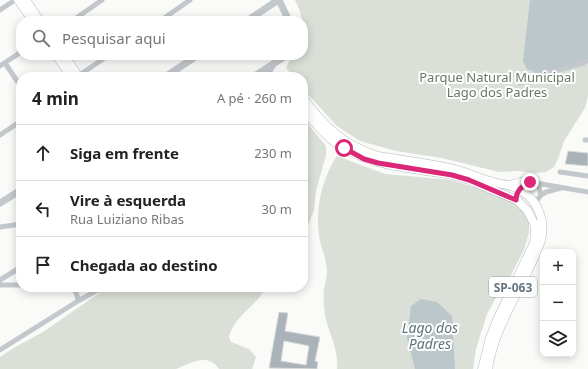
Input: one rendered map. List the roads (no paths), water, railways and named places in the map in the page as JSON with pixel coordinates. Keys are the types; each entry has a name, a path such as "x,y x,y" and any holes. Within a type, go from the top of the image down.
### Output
{"main road":[{"path":"18,0 29,16"},
{"path":"26,0 37,16"},
{"path":"61,60 71,72"},
{"path":"67,60 73,72"},
{"name":"SP-063","path":"308,105 328,128 342,139 366,153 469,173 490,182 508,185 519,189 528,195 535,203 540,211 542,238 535,256 501,326 492,351 488,369"},
{"name":"SP-063","path":"308,115 334,142 364,159 378,163 456,176 516,200 524,206 534,223 534,243 497,320 490,338 482,369"},
{"path":"508,185 521,182 531,183"},
{"path":"516,200 519,189"},
{"path":"524,206 535,203"}],"street":[{"path":"0,10 15,0"},
{"path":"79,16 102,0"},
{"path":"167,16 190,0"},
{"path":"255,16 279,0 287,16"},
{"path":"16,55 2,64 16,81"},
{"path":"84,72 102,60"},
{"path":"172,72 190,60"},
{"path":"261,72 280,60"},
{"path":"520,83 534,77 583,63 588,60"},
{"path":"269,72 274,64"},
{"path":"0,135 16,124"},
{"path":"560,172 588,176"},
{"path":"531,183 539,187 541,195"},
{"path":"519,189 531,183 588,192"},
{"path":"535,203 541,195 546,192 562,188"},
{"path":"0,204 16,193"},
{"path":"0,227 16,225"},
{"path":"0,280 16,270"},
{"path":"0,285 16,285"},
{"path":"76,292 78,301"},
{"path":"0,350 94,292"}],"water":[{"path":"530,0 588,0 588,60 546,73 536,73 527,69 523,61"},
{"name":"Lago dos Padres","path":"421,299 437,302 452,316 455,369 415,369 407,338 411,306"}],"park label":[{"name":"Parque Natural Municipal Lago dos Padres","path":"497,84"}]}
